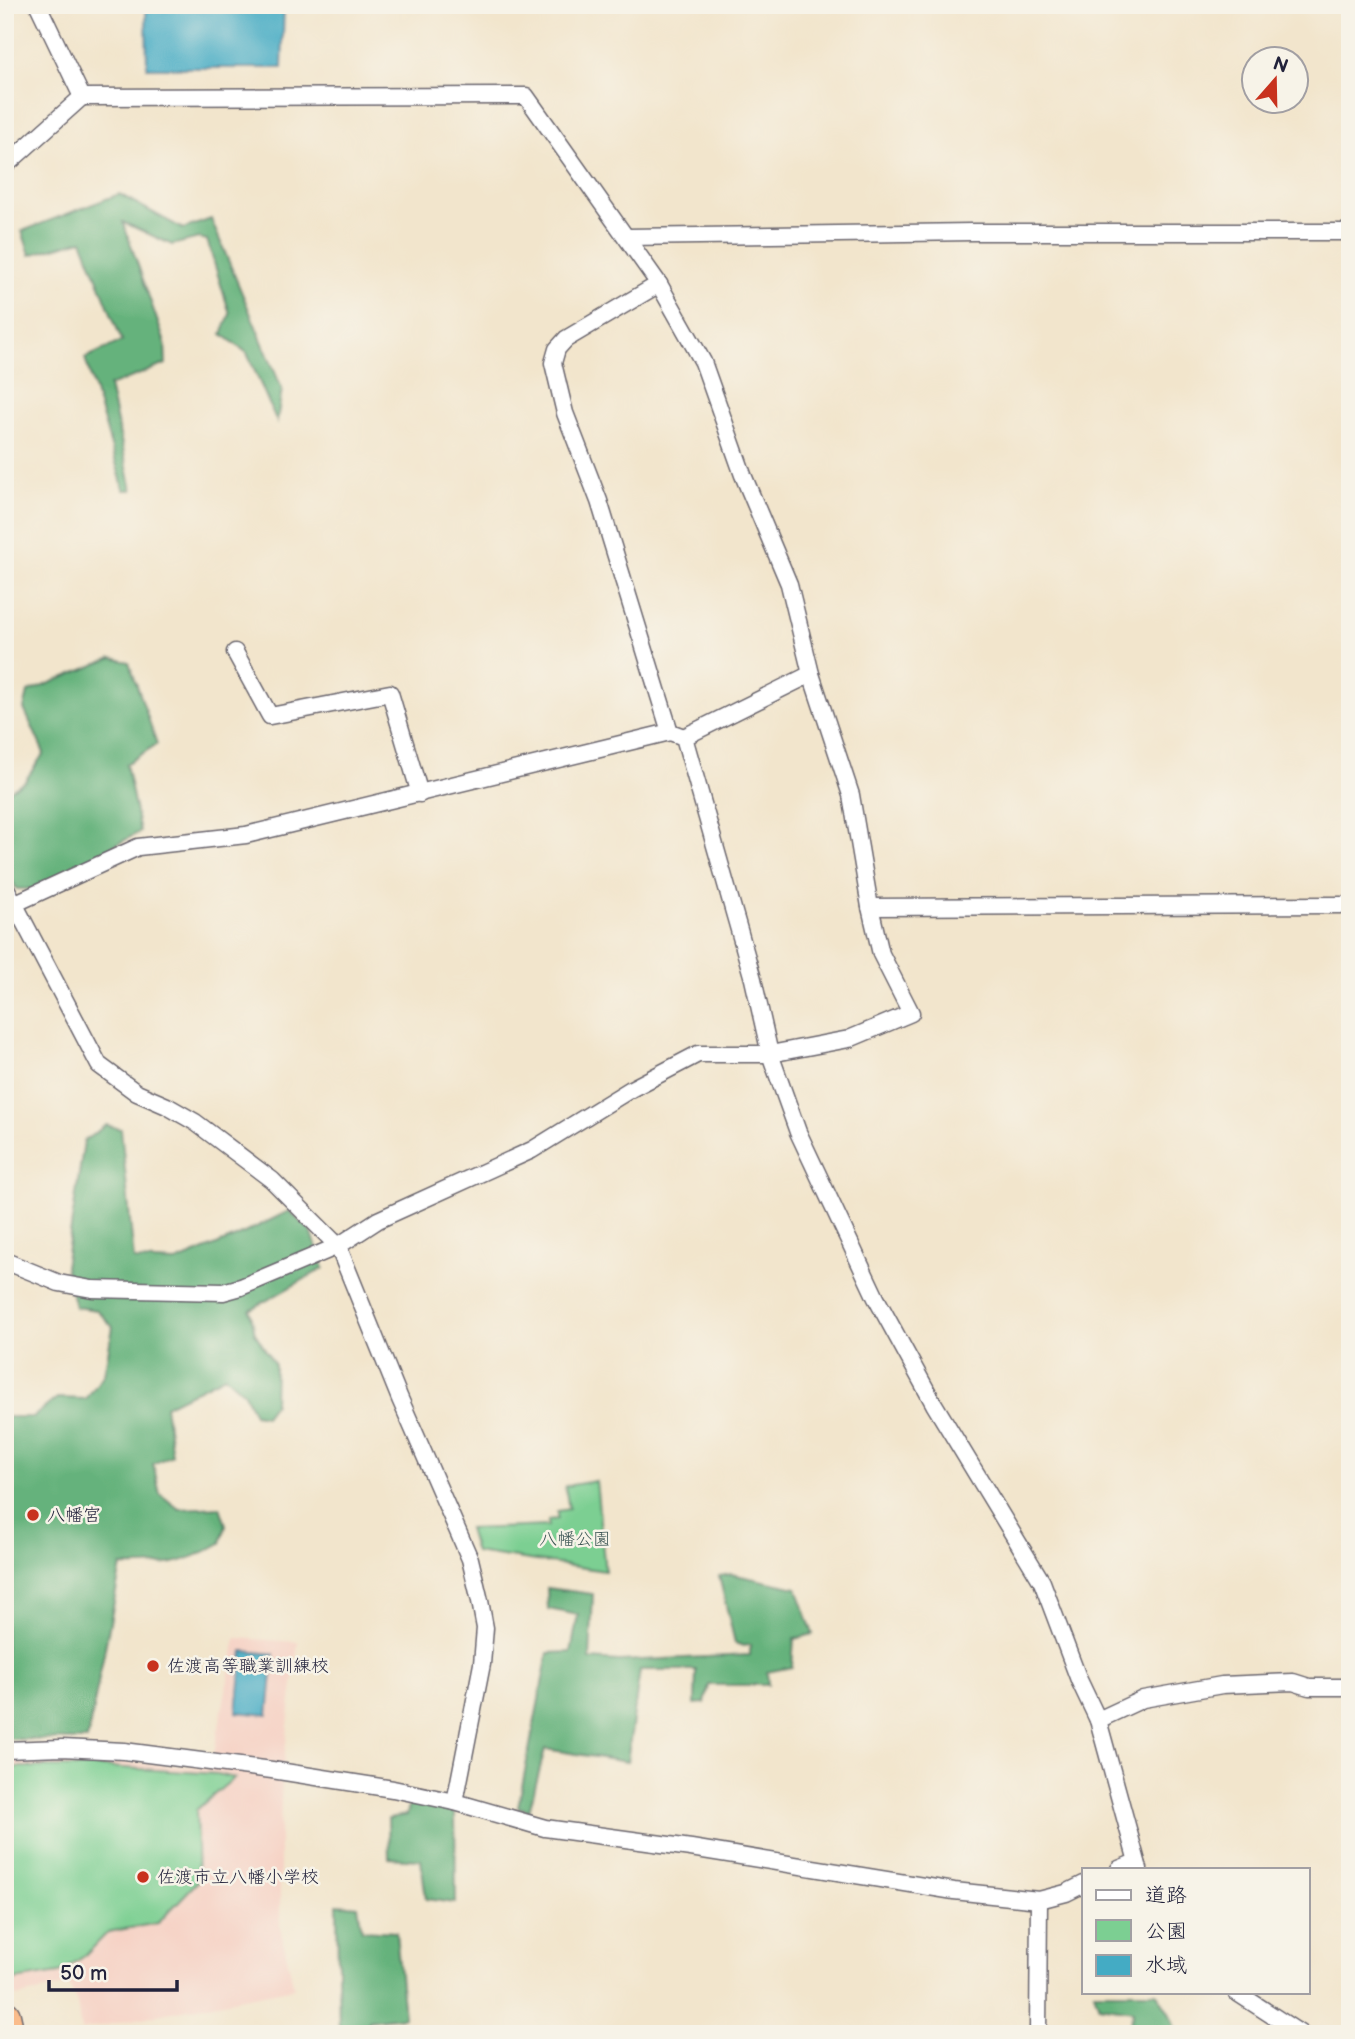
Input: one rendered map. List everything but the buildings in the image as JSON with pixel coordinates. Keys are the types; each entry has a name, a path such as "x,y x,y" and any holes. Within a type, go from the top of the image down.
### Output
{"highway":[{"path":"5,2016 9,2034"}],"street":[{"path":"38,5 82,97"},
{"path":"5,166 82,97 526,96 659,284 703,362 743,475 789,584 811,674 851,795 881,954 911,1013 849,1039 770,1054 698,1054 631,1089 531,1150 378,1220 338,1246 223,1292 92,1289 59,1283 5,1261"},
{"path":"627,237 972,232 1350,232"},
{"path":"659,284 579,329 557,349 553,363 565,413 599,501 677,734 747,954 770,1054 798,1132 876,1298 934,1404 1042,1582 1079,1680 1098,1720 1138,1866"},
{"path":"235,652 270,716 390,693 420,794"},
{"path":"10,905 138,847 246,835 677,734 811,674"},
{"path":"5,886 10,905 99,1065 137,1093 195,1122 272,1180 338,1246 400,1399 470,1559 480,1601 485,1628 482,1664 455,1802"},
{"path":"870,907 1350,905"},
{"path":"1098,1720 1143,1699 1222,1685 1293,1682 1309,1686 1350,1687"},
{"path":"5,1750 62,1748 124,1751 393,1789 455,1802 545,1828 691,1848 954,1891 1039,1900 1066,1893 1082,1885"},
{"path":"1038,2034 1039,1900"},
{"path":"1239,1994 1301,2034"}],"shaded area":[{"name":"佐渡市立八幡小学校","path":"236,1638 298,1642 282,1777 280,1828 280,1927 294,1988 81,2030 77,2003 69,1985 16,1997 10,1979 5,1954 5,1760 78,1759 211,1769"}],"green space":[{"path":"119,194 183,229 211,219 282,389 277,422 247,353 222,334 230,314 207,240 199,238 172,245 123,222 165,343 166,364 109,386 132,490 124,490 85,358 122,341 82,240 30,255 22,231"},
{"path":"112,658 129,662 157,744 126,764 140,832 33,889 17,889 5,871 5,793 25,781 44,753 24,709 28,692"},
{"path":"106,1125 121,1129 134,1260 176,1262 289,1211 311,1231 324,1268 250,1310 255,1333 275,1365 274,1404 265,1416 254,1414 244,1393 225,1376 165,1406 172,1455 153,1464 160,1494 179,1509 220,1507 226,1525 221,1543 196,1556 173,1563 121,1566 87,1740 5,1739 5,1417 33,1417 57,1398 86,1399 104,1374 113,1327 97,1310 75,1307 65,1267 84,1141"},
{"name":"八幡公園","path":"596,1481 605,1571 475,1552 468,1529 548,1526 548,1520 557,1519 557,1511 569,1509 565,1486"},
{"path":"731,1574 797,1588 813,1634 794,1639 792,1667 767,1672 768,1685 709,1685 705,1703 695,1704 696,1670 640,1670 627,1762 545,1749 529,1811 518,1807 548,1653 571,1652 578,1615 548,1609 547,1588 593,1594 590,1659 619,1661 750,1655 750,1645 735,1643 719,1576"},
{"path":"7,1767 108,1767 218,1774 234,1778 196,1810 198,1881 158,1923 108,1932 86,1955 59,1973 15,1980 10,1967 5,1914 4,1814"},
{"path":"410,1800 455,1813 456,1903 426,1899 421,1860 389,1858 388,1818 407,1815"},
{"path":"337,1904 358,1906 362,1930 396,1932 404,2017 368,2021 366,2034 339,2034"},
{"path":"1095,1994 1157,1994 1169,2012 1177,2034 1127,2034 1133,2011 1099,2006"}],"water":[{"path":"146,5 284,5 282,68 147,68"},
{"path":"243,1651 274,1654 268,1715 237,1712"}],"place":[{"name":"八幡宮","path":"33,1515"},
{"name":"佐渡高等職業訓練校","path":"153,1666"},
{"name":"佐渡市立八幡小学校","path":"143,1877"}]}
